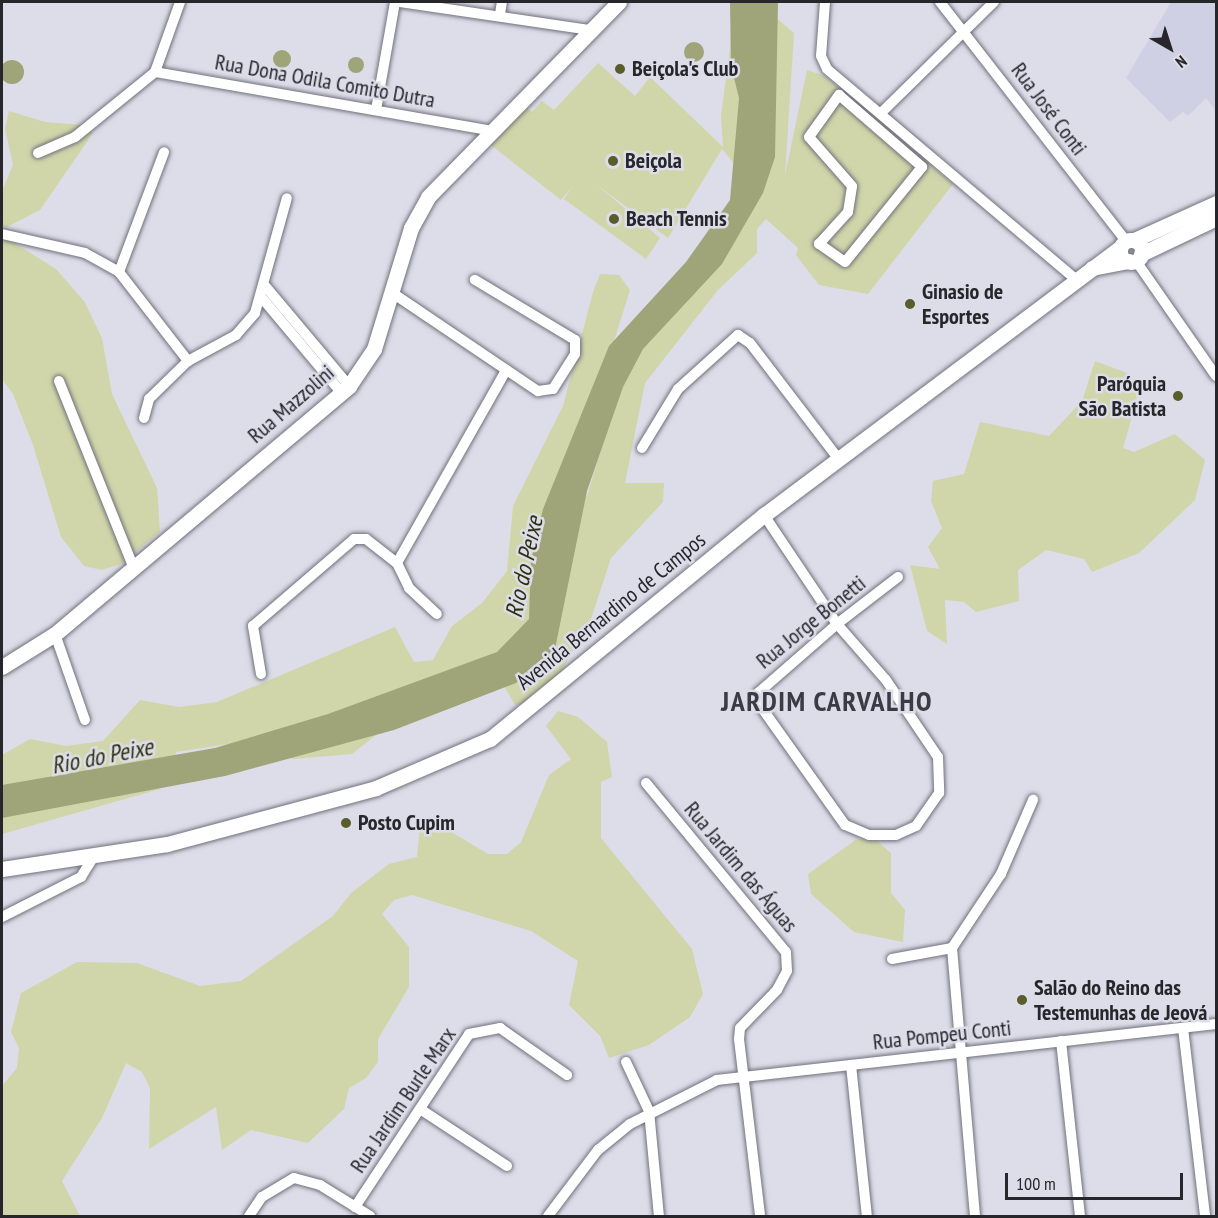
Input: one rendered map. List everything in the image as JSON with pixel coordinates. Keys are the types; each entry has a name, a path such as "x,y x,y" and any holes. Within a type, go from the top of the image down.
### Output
{"street":[{"path":"38,153 75,137 154,72 180,2"},
{"path":"376,110 395,2"},
{"path":"400,2 500,14 589,30"},
{"path":"500,14 502,2"},
{"name":"Rua Mazzolini","path":"2,668 55,634 345,389 374,349 394,294 411,228 428,197 489,130 619,2"},
{"path":"825,2 824,64 1077,280"},
{"name":"Rua José Conti","path":"940,2 964,29 1131,251 1216,376"},
{"path":"882,112 994,2"},
{"name":"Rua Dona Odila Comito Dutra","path":"154,72 489,130"},
{"path":"922,167 839,95 809,137 852,186 848,212 819,244 845,261 933,156"},
{"path":"119,272 164,152"},
{"path":"144,418 148,399 188,361 236,335 262,298 287,198"},
{"name":"Avenida Bernardino de Campos","path":"1131,251 1216,203"},
{"name":"Avenida Bernardino de Campos","path":"2,869 93,858 167,844 376,788 490,739 764,515 1092,268 1216,218"},
{"path":"2,234 85,253 119,272 188,361"},
{"path":"394,294 538,391 553,389 575,354 575,340 475,280"},
{"path":"266,287 345,389"},
{"path":"262,298 345,389"},
{"path":"642,448 678,389 738,335 750,343 838,458"},
{"path":"397,563 506,370"},
{"path":"59,381 133,566"},
{"path":"764,515 837,624"},
{"path":"261,674 253,626 349,542 366,539 397,563 409,588 437,614"},
{"name":"Rua Jorge Bonetti","path":"837,624 886,680 938,758 939,793 916,826 896,835 869,835 845,825 759,704 762,687 837,624 898,577"},
{"path":"55,634 85,720"},
{"name":"Rua Jardim das Águas","path":"646,783 786,952 787,971 777,990 740,1028 745,1074"},
{"path":"975,1216 957,1053 952,948 1001,874 1033,801"},
{"path":"2,917 81,877 93,858"},
{"path":"892,958 952,948"},
{"name":"Rua Pompeu Conti","path":"548,1216 556,1211 598,1150 648,1111 745,1074 851,1065 1216,1024"},
{"name":"Rua Jardim Burle Marx","path":"370,1216 355,1207 469,1034 484,1028 500,1028 567,1075"},
{"path":"1183,1028 1205,1216"},
{"path":"1061,1041 1080,1216"},
{"path":"626,1062 648,1111 659,1216"},
{"path":"851,1065 867,1216"},
{"path":"745,1074 760,1216"},
{"path":"420,1109 507,1166"},
{"path":"249,1216 262,1197 294,1178 320,1185 355,1207"}],"shaded area":[{"path":"730,2 778,2 775,157 763,193 722,264 643,349 623,387 587,491 555,649 516,683 394,730 225,776 2,818 2,785 215,748 328,714 497,652 529,619 531,561 543,509 609,346 686,262 730,200 739,98 731,66"},
{"path":"1171,2 1216,2 1216,111 1206,98 1188,116 1183,112 1170,122 1126,78"},
{"path":"767,10 794,33 785,175 807,70 825,76 953,184 868,294 819,285 796,255 798,248 766,219 757,229 757,253 718,290 645,383 625,483 664,483 663,502 611,558 591,619 557,679 526,704 515,705 504,686 475,675 381,695 381,731 352,754 293,759 261,739 176,752 172,774 160,789 2,834 2,755 30,739 66,746 103,741 140,700 179,707 217,702 395,627 414,662 433,660 452,626 482,603 507,571 513,506 563,406 593,292 600,274 619,275 630,290 561,510 587,496 627,365 724,248 738,168 722,149 668,238 596,184 660,238 646,259 564,199 573,186 561,200 487,142 522,103 532,112 542,101 554,110 598,63 635,96 650,77 723,147 721,116 731,41"},
{"path":"694,42 701,45 704,52 701,59 694,62 687,59 684,52 687,45"},
{"path":"282,50 288,53 291,59 288,65 282,68 276,65 273,59 276,53"},
{"path":"353,57 359,57 364,65 362,71 353,73 348,68 348,62"},
{"path":"12,60 17,61 23,67 23,77 17,83 12,84 7,83 1,77 0,72 1,67 7,61"},
{"path":"9,111 45,122 83,125 93,133 40,210 7,227 2,226 2,191 13,165 5,129"},
{"path":"8,239 56,269 84,301 102,338 112,394 157,488 160,532 121,564 102,570 84,566 61,537 33,445 13,394 2,379 2,243"},
{"path":"1095,361 1127,373 1140,389 1123,448 1134,452 1175,434 1205,460 1195,500 1139,553 1092,572 1084,559 1046,550 1018,570 1019,601 976,612 964,602 945,600 947,644 927,631 910,565 940,569 928,547 942,528 931,501 933,481 964,474 980,422 1049,436 1082,401"},
{"path":"558,711 578,717 607,742 612,777 601,782 601,838 692,949 703,994 690,1017 649,1045 609,1058 600,1036 569,1005 578,961 531,931 412,895 394,900 382,914 409,947 409,987 378,1039 378,1062 366,1078 349,1088 344,1109 308,1143 251,1130 222,1150 216,1107 149,1149 150,1088 142,1072 126,1063 102,1118 62,1181 80,1216 2,1216 2,1086 17,1068 19,1048 11,1032 21,993 77,962 137,963 200,986 241,981 333,916 351,893 389,864 417,857 420,825 453,833 488,854 507,854 521,842 549,775 571,759 546,726"},
{"path":"857,839 877,841 891,853 891,893 905,910 903,942 854,932 811,894 808,874"}],"place":[{"name":"Beiçola's Club","path":"620,69"},
{"name":"Beiçola","path":"613,161"},
{"name":"Beach Tennis","path":"614,219"},
{"name":"Ginasio de Esportes","path":"910,304"},
{"name":"Paróquia São Batista","path":"1178,396"},
{"name":"Posto Cupim","path":"346,823"},
{"name":"Salão do Reino das Testemunhas de Jeová","path":"1022,1000"}],"district":[{"name":"JARDIM CARVALHO","path":"827,701"}],"water label":[{"name":"Rio do Peixe","path":"524,567"},
{"name":"Rio do Peixe","path":"102,756"}]}
